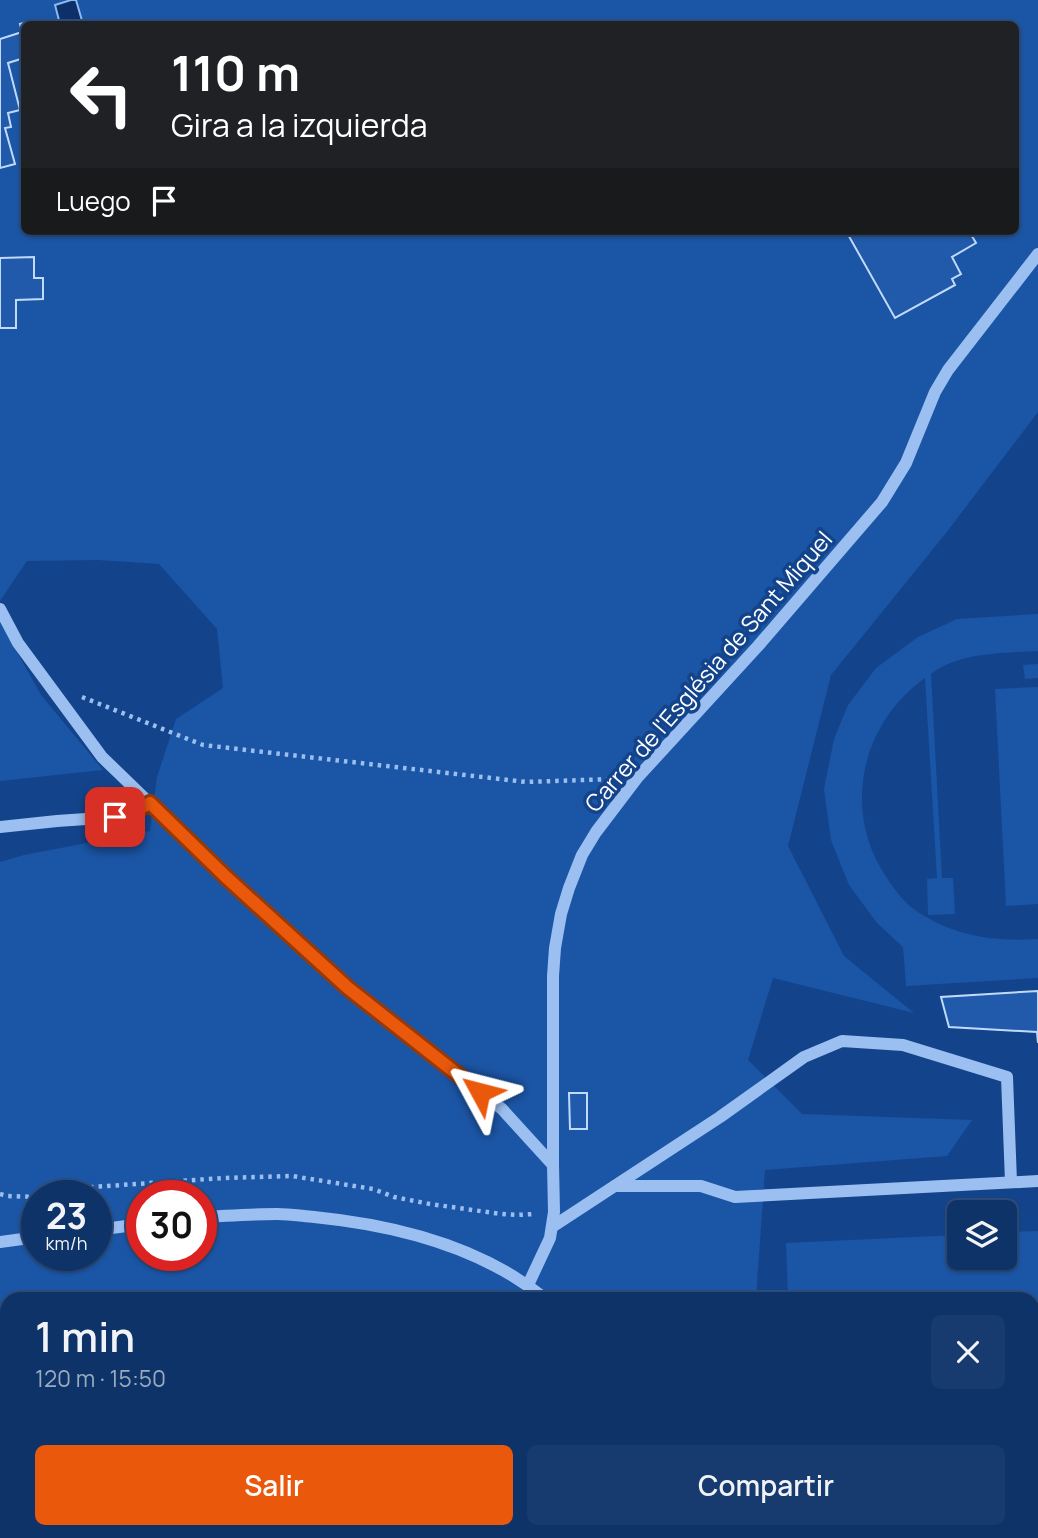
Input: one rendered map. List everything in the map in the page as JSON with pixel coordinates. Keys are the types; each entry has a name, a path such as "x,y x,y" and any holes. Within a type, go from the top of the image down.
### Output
{"street":[{"name":"Carrer de l'Església de Sant Miquel","path":"528,1286 544,1252 554,1212 555,948 561,914 582,855 637,778 758,646 882,502 906,463 935,392 948,370 1038,254"},
{"path":"0,609 18,643 102,757 226,877 348,988 502,1109 553,1165"},
{"path":"0,827 115,817 150,803"},
{"path":"552,1227 804,1057 842,1041 903,1045 1007,1077 1011,1182"},
{"path":"614,1186 701,1186 735,1197 1038,1181"},
{"path":"217,1216 279,1214 342,1220 412,1234 466,1252 536,1292"},
{"path":"0,1242 21,1239"}],"path":[{"path":"50,685 203,745 526,782 637,778"},
{"path":"112,1186 292,1176 486,1212 517,1215 554,1212"},
{"path":"0,1194 21,1196"}],"shaded area":[{"path":"0,0 1038,0 1038,412 946,533 831,675 788,846 844,956 914,1013 773,978 748,1060 802,1114 972,1120 947,1156 765,1170 756,1292 0,1292 0,862 150,831 157,777 176,719 223,688 217,629 159,564 98,560 27,561 0,601"},
{"path":"76,0 82,21 59,21 55,5"},
{"path":"1038,614 1038,651 968,658 955,661 931,674 942,878 953,878 955,914 928,915 927,879 937,878 925,678 903,697 886,719 873,744 865,770 862,798 865,825 873,852 890,882 907,903 929,919 959,931 989,938 1038,939 1038,978 906,986 903,947 877,923 849,885 831,840 824,789 834,739 848,705 876,668 918,637 957,619"},
{"path":"0,622 41,695 103,770 0,781"},
{"path":"1038,664 1038,678 1025,679 1023,665"},
{"path":"1038,687 1038,904 1006,906 995,689"},
{"path":"1038,1231 1038,1292 788,1292 786,1243 947,1236 947,1270 1017,1270 1017,1232"}],"building":[{"path":"21,32 21,59 8,63 20,110 8,113 11,127 5,128 15,164 0,168 0,39"},
{"path":"848,235 971,235 976,243 952,257 961,274 952,279 955,285 895,318"},
{"path":"34,257 34,278 43,278 43,299 16,300 16,328 0,328 0,258"},
{"path":"1038,991 1038,1043 1037,1032 949,1027 941,997"},
{"path":"569,1093 587,1093 587,1129 570,1129"}],"route":[{"path":"115,817 150,803 226,877 348,988 480,1092"}]}
